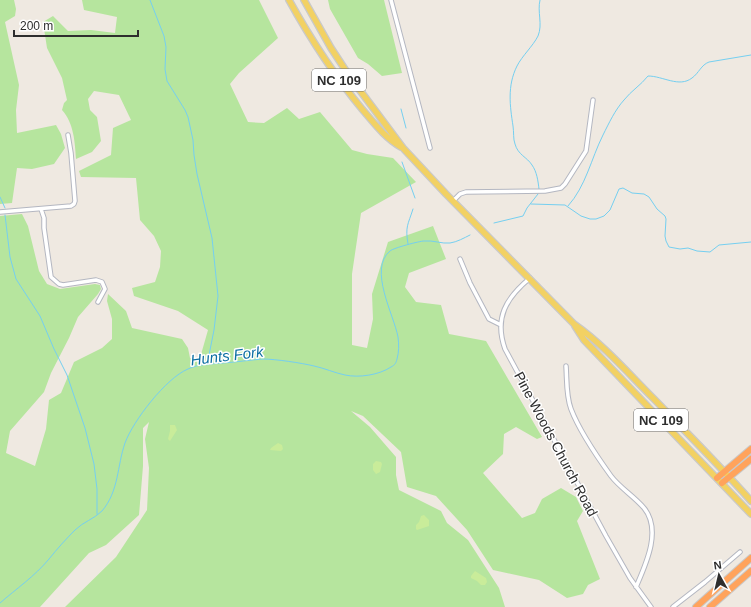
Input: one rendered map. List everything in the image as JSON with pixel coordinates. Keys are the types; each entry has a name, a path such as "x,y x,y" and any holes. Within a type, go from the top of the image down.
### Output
{"highway":[{"path":"717,478 751,449"},
{"path":"722,483 751,459"},
{"path":"696,607 751,558"},
{"path":"710,607 751,571"}],"main road":[{"name":"NC 109","path":"289,0 300,20 339,80 377,127 396,144 403,148"},
{"name":"NC 109","path":"304,0 331,48 350,77 403,148 574,324 584,340 751,514"},
{"name":"NC 109","path":"574,324 590,335 730,477 751,501"}],"street":[{"path":"391,0 430,148"},
{"path":"453,201 460,194 466,192 545,192 561,188 586,151 593,100"},
{"path":"0,212 70,206 74,204 74,182 68,135"},
{"path":"42,209 51,277 63,286 96,280 102,282 105,289 98,302"},
{"path":"460,259 470,283 489,319 492,322 501,325"},
{"name":"Pine Woods Church Road","path":"530,278 509,299 504,309 501,325 503,342 510,360 606,536 636,587 651,607"},
{"path":"566,366 569,400 577,422 616,483 644,508 650,517 652,538 650,551 636,587"},
{"path":"673,607 740,552"}],"green space":[{"path":"0,0 14,0 16,9 15,16 5,22 19,85 16,110 17,133 56,125 61,134 65,148 54,164 32,169 17,168 12,203 0,204"},
{"path":"82,0 259,0 278,38 239,73 230,84 248,122 264,123 287,108 299,119 320,112 352,150 393,158 416,182 361,213 352,274 352,345 367,348 373,319 372,294 388,242 433,226 446,259 409,273 405,287 416,302 441,305 449,334 486,341 542,437 537,439 516,427 504,434 503,454 483,473 522,518 535,513 542,499 561,488 576,497 583,511 577,521 600,579 588,585 583,594 567,598 539,580 493,570 467,530 436,496 407,487 401,452 363,416 351,411 370,427 396,457 396,475 399,490 441,511 447,523 468,540 499,588 505,607 65,607 116,557 147,510 149,468 145,439 149,422 143,428 143,466 139,515 106,545 89,553 40,607 0,607 0,216 22,214 28,226 39,271 47,284 60,289 95,284 100,285 101,289 78,317 51,373 44,392 10,431 6,453 35,466 46,429 49,400 61,393 74,362 102,348 112,339 112,319 107,301 108,294 126,311 132,328 182,339 188,348 190,358 200,358 208,330 178,311 134,296 132,288 155,282 160,267 161,251 154,236 140,220 136,178 81,177 79,171 111,155 113,128 131,120 119,95 94,91 88,99 90,110 97,117 101,141 92,152 76,159 71,127 62,110 64,103 67,100 62,78 47,48 43,22 53,16 68,31 91,30 115,33 117,17 84,10"},
{"path":"328,0 384,0 402,73 382,76 358,58 330,9"},
{"path":"170,425 175,425 177,430 170,441 168,439"},
{"path":"278,443 282,445 283,449 281,451 270,450 271,448"},
{"path":"376,461 381,462 382,464 380,472 376,474 373,470 373,464"},
{"path":"424,515 429,520 429,526 417,530 416,525 421,516"},
{"path":"475,571 486,578 487,582 485,585 481,585 471,578"}],"waterway":[{"path":"150,0 164,36 166,47 165,69 167,81 188,117 193,140 197,174 212,238 218,296 214,330 207,365"},
{"path":"539,189 534,168 518,151 514,142 510,96 512,81 517,66 538,36 540,27 540,0"},
{"path":"568,206 584,181 599,144 615,112 627,97 648,76 654,76 676,82 687,81 709,62 751,55"},
{"path":"401,109 406,128"},
{"path":"402,162 415,198"},
{"name":"Hunts Fork","path":"531,204 565,205 581,216 596,219 604,216 610,210 619,189 623,188 632,193 644,194 649,197 657,209 665,216 665,236 669,247 680,249 688,248 697,251 710,252 719,245 751,242"},
{"name":"Hunts Fork","path":"494,223 523,216 527,208 538,194"},
{"path":"0,197 5,208"},
{"path":"408,244 407,229 413,209"},
{"path":"5,215 10,257 16,279 40,316 67,375 85,428 94,464 97,489 97,514"},
{"name":"Hunts Fork","path":"0,603 38,571 75,530 102,511 108,503 115,487 122,452 129,434 151,401 170,381 192,367 263,359 281,360 303,364 351,376 369,375 386,370 396,363 399,346 396,328 384,292 381,269 384,259 390,251 396,248 422,241 450,243 470,235"}]}
